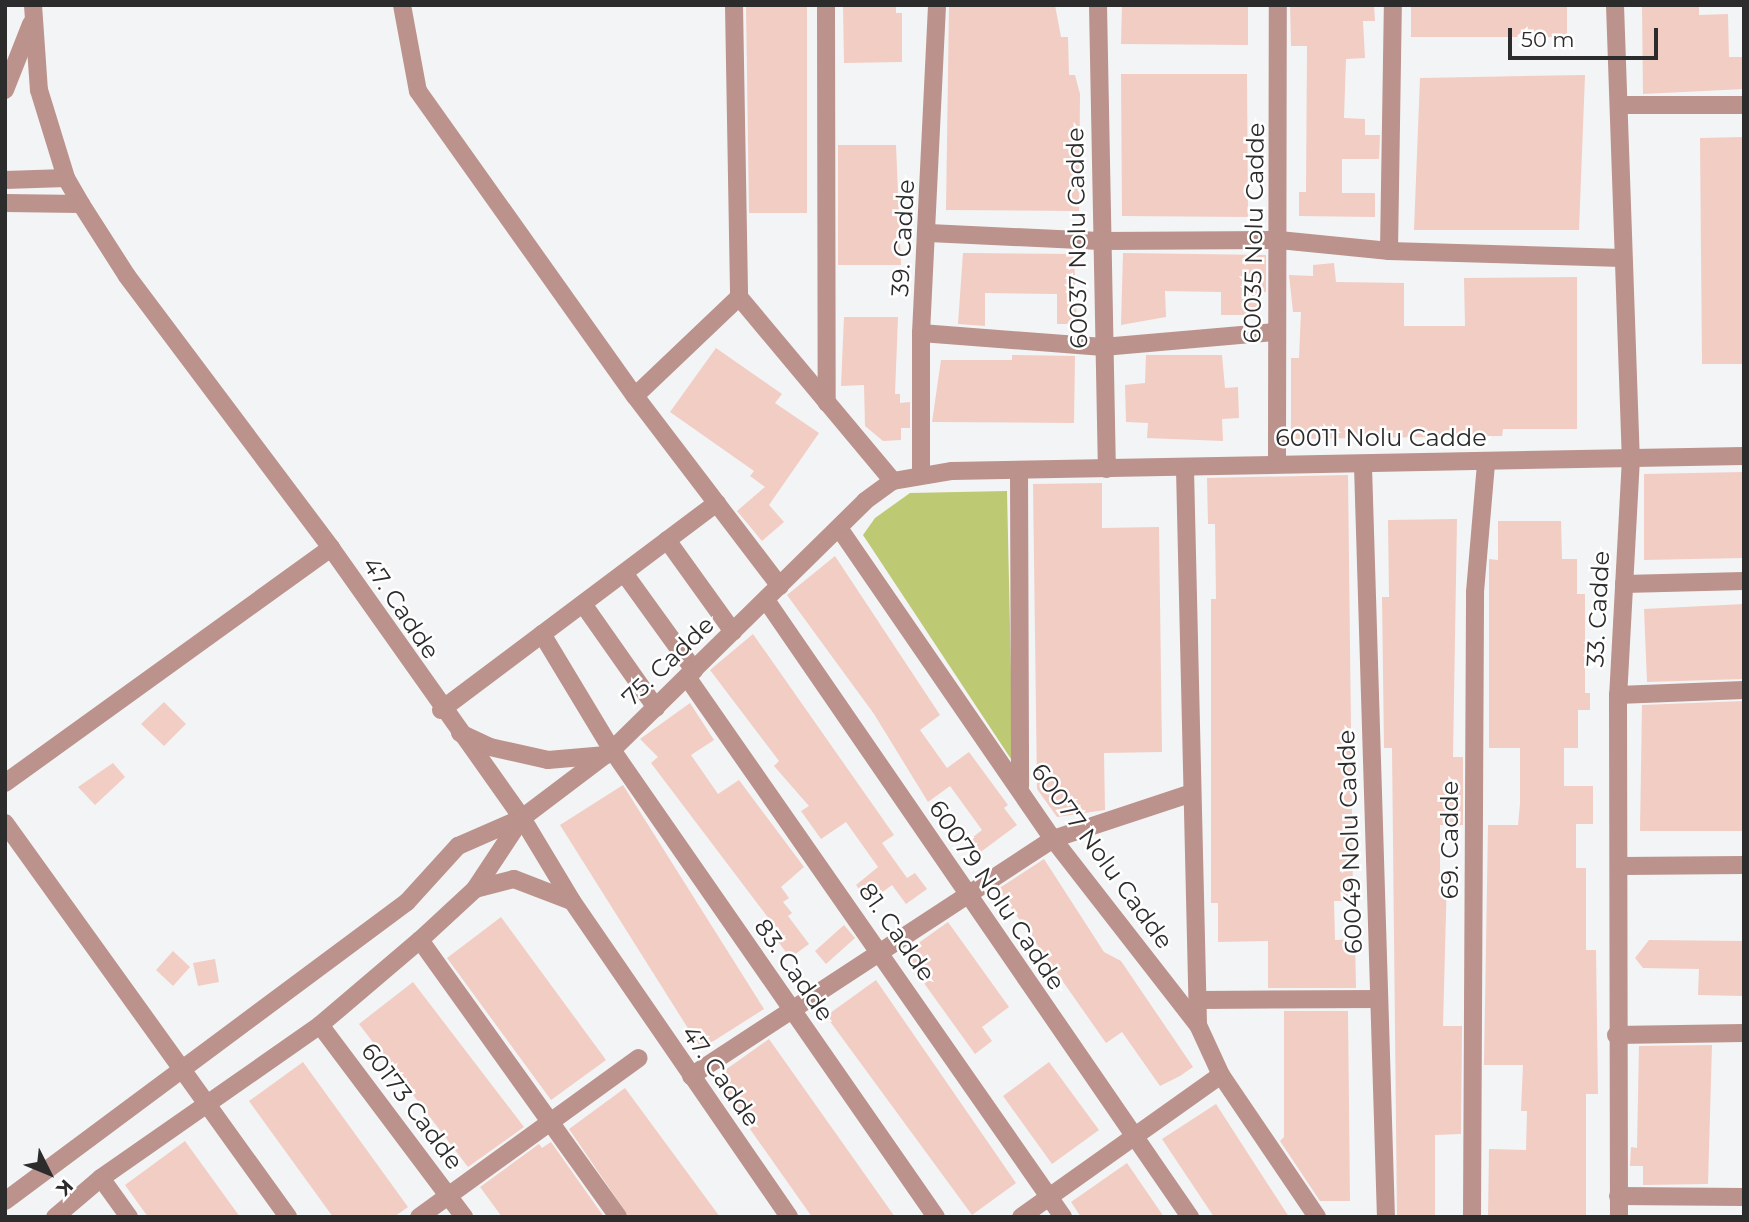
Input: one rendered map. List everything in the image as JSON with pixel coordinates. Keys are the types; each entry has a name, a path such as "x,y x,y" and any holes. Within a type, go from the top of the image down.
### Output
{"street":[{"path":"402,5 418,91 635,396 780,586"},
{"path":"734,5 739,297 893,481"},
{"path":"826,5 827,403"},
{"name":"39. Cadde","path":"920,474 921,333 929,233 937,5"},
{"name":"60037 Nolu Cadde","path":"1098,5 1100,241 1107,469"},
{"name":"60035 Nolu Cadde","path":"1277,462 1278,5"},
{"path":"1389,251 1393,5"},
{"name":"33. Cadde","path":"1615,5 1623,105 1622,258 1631,458 1618,695 1622,866 1616,1035 1619,1217"},
{"path":"5,90 33,11"},
{"name":"47. Cadde","path":"33,11 39,90 66,178 81,204 127,276 331,548 441,710 522,818 572,901 789,1217"},
{"path":"1623,105 1744,105"},
{"path":"5,180 66,178"},
{"path":"5,203 81,204"},
{"path":"929,233 1100,241 1279,240 1389,251 1622,258"},
{"path":"635,396 739,297"},
{"path":"921,333 1103,347 1276,332"},
{"name":"60011 Nolu Cadde","path":"893,481 920,474 1185,468 1277,462 1363,466 1744,456"},
{"name":"69. Cadde","path":"1472,1217 1475,592 1486,463"},
{"name":"60049 Nolu Cadde","path":"1363,466 1386,1217"},
{"path":"1185,468 1198,1024"},
{"path":"1019,470 1020,786"},
{"name":"75. Cadde","path":"522,818 609,753 839,528 893,481"},
{"path":"441,710 717,503"},
{"name":"60077 Nolu Cadde","path":"839,528 1020,786 1053,839 1198,1024 1221,1075 1317,1217"},
{"path":"667,540 733,632"},
{"path":"5,783 331,548"},
{"name":"81. Cadde","path":"624,573 1063,1217"},
{"path":"1624,584 1744,581"},
{"name":"60079 Nolu Cadde","path":"766,600 1132,1138 1190,1217"},
{"path":"583,604 656,708"},
{"name":"83. Cadde","path":"542,634 609,753 936,1217"},
{"path":"1618,695 1744,690"},
{"path":"457,732 490,747 548,760 609,753"},
{"path":"691,1076 791,1008 1053,839 1192,793"},
{"path":"55,1217 101,1178 320,1025 420,940 475,889 522,818"},
{"path":"5,1201 407,902 458,846 522,818"},
{"path":"5,823 180,1071 288,1217"},
{"path":"1622,866 1744,865"},
{"path":"475,889 514,879 572,901"},
{"path":"420,940 618,1217"},
{"path":"1198,1000 1379,999"},
{"name":"60173 Cadde","path":"320,1025 464,1217"},
{"path":"1616,1035 1744,1033"},
{"path":"419,1217 639,1058"},
{"path":"1021,1217 1221,1075"},
{"path":"101,1178 129,1217"},
{"path":"1618,1196 1744,1198"}],"green space":[{"path":"1007,491 1013,762 863,535 875,518 910,493"}],"building":[{"path":"746,5 807,5 807,213 749,213"},
{"path":"843,5 896,5 896,13 902,13 902,62 844,63"},
{"path":"949,5 1055,5 1061,37 1068,37 1069,75 1075,75 1080,94 1079,211 946,210"},
{"path":"1122,5 1248,5 1248,45 1121,44"},
{"path":"1290,5 1374,5 1375,21 1363,21 1365,58 1346,59 1344,118 1365,119 1365,135 1380,135 1379,159 1342,159 1342,193 1375,193 1375,217 1299,216 1299,192 1306,192 1307,46 1291,46"},
{"path":"1411,5 1567,5 1567,37 1411,37"},
{"path":"1699,6 1699,15 1728,14 1729,57 1744,57 1744,89 1643,94 1642,7"},
{"path":"1121,74 1247,74 1248,217 1122,216"},
{"path":"1585,75 1579,230 1414,230 1420,78"},
{"path":"1744,137 1744,364 1702,364 1700,138"},
{"path":"838,145 896,145 901,265 838,265"},
{"path":"963,253 1074,254 1077,324 1057,324 1057,294 985,293 985,326 958,324"},
{"path":"1123,253 1266,255 1266,292 1259,292 1259,315 1221,315 1221,292 1165,291 1166,317 1121,325"},
{"path":"1334,263 1336,282 1404,283 1404,326 1465,326 1464,278 1577,277 1577,429 1503,429 1502,436 1291,439 1291,358 1299,358 1301,312 1293,312 1289,275 1313,276 1313,265"},
{"path":"844,317 898,317 895,394 900,394 900,403 910,402 910,428 901,428 901,440 883,441 865,426 864,385 841,386"},
{"path":"716,348 782,394 775,403 819,433 769,505 784,522 762,541 737,511 765,487 750,476 754,471 670,412"},
{"path":"1012,355 1075,356 1074,423 932,422 941,360 1012,360"},
{"path":"1146,355 1222,355 1225,388 1238,387 1239,418 1222,419 1223,441 1147,438 1148,423 1126,422 1125,385 1145,383"},
{"path":"1744,472 1744,558 1644,560 1644,474"},
{"path":"1348,475 1353,901 1334,901 1335,940 1355,939 1356,988 1268,988 1268,941 1218,942 1218,903 1211,903 1211,599 1216,599 1215,524 1208,524 1207,478"},
{"path":"1102,483 1102,528 1159,527 1162,752 1104,753 1105,810 1057,817 1037,789 1033,484"},
{"path":"1457,519 1453,757 1463,757 1463,825 1440,825 1440,875 1447,875 1443,1026 1462,1026 1461,1134 1435,1135 1435,1217 1397,1217 1392,748 1384,748 1382,597 1389,597 1388,520"},
{"path":"1498,521 1561,521 1562,559 1577,559 1577,594 1585,594 1585,693 1590,693 1590,710 1578,710 1578,748 1564,748 1564,786 1593,786 1593,824 1576,824 1576,868 1586,868 1586,950 1596,950 1598,1094 1586,1094 1586,1217 1488,1217 1489,1149 1526,1150 1527,1111 1521,1111 1523,1065 1484,1065 1488,825 1518,825 1520,804 1520,748 1489,748 1489,559 1498,560"},
{"path":"835,556 940,715 920,730 947,768 969,752 1008,805 1004,808 1017,825 978,854 968,841 982,830 950,786 928,802 874,714 787,595"},
{"path":"1744,604 1744,679 1647,682 1644,609"},
{"path":"753,634 894,835 882,843 907,878 915,873 927,889 906,904 892,885 869,902 856,885 878,867 846,822 821,839 801,811 809,806 774,766 779,761 710,670"},
{"path":"1744,701 1744,831 1640,831 1642,705"},
{"path":"164,702 186,724 164,746 141,724"},
{"path":"690,703 714,740 691,755 718,794 739,780 804,867 781,887 789,898 783,902 792,913 788,916 809,944 790,958 777,940 782,936 651,763 658,757 640,739"},
{"path":"113,763 125,777 95,805 78,787"},
{"path":"623,785 764,1009 701,1049 560,825"},
{"path":"1044,859 1104,952 1121,961 1193,1067 1180,1076 1160,1086 1122,1032 1106,1043 998,889"},
{"path":"501,917 606,1060 551,1100 447,958"},
{"path":"948,922 1009,1007 982,1027 992,1041 975,1054 903,954"},
{"path":"844,925 855,938 826,964 815,951"},
{"path":"1649,940 1744,941 1744,996 1698,995 1699,969 1643,968 1635,958"},
{"path":"173,951 190,967 173,986 156,970"},
{"path":"215,959 219,982 198,986 193,963"},
{"path":"876,980 1016,1183 972,1215 826,1016"},
{"path":"413,982 524,1127 468,1167 359,1024"},
{"path":"1284,1011 1348,1011 1350,1201 1320,1201 1280,1141 1284,1137"},
{"path":"769,1039 895,1217 812,1217 714,1078"},
{"path":"1712,1045 1708,1184 1643,1185 1643,1166 1630,1166 1631,1147 1637,1148 1639,1046"},
{"path":"303,1062 408,1207 394,1217 333,1217 249,1101"},
{"path":"1049,1062 1099,1130 1052,1164 1003,1096"},
{"path":"625,1088 720,1217 629,1217 569,1129"},
{"path":"1216,1104 1289,1217 1214,1217 1162,1139"},
{"path":"185,1141 240,1217 148,1217 125,1185"},
{"path":"551,1142 604,1217 502,1217 480,1187 539,1144 542,1148"},
{"path":"1127,1163 1164,1217 1081,1217 1071,1202"}]}
